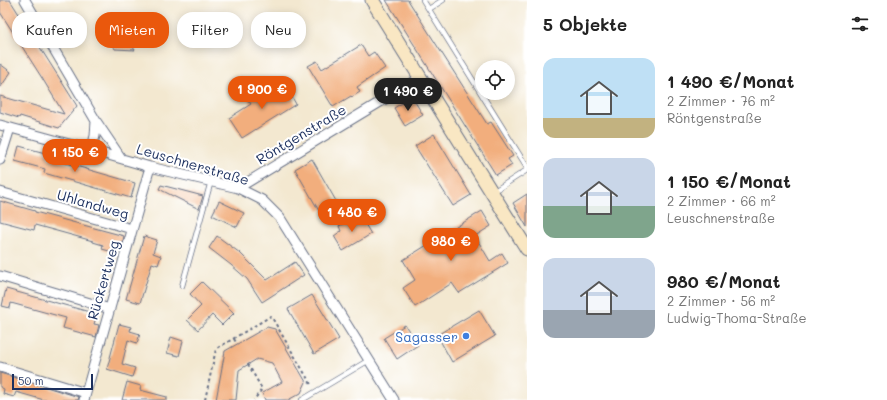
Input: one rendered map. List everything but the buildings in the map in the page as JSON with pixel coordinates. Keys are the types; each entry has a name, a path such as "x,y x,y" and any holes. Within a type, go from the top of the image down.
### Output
{"street":[{"path":"25,0 96,121 121,158"},
{"path":"372,0 527,249"},
{"name":"Röntgenstraße","path":"238,188 420,78"},
{"path":"91,150 95,136 96,121"},
{"name":"Leuschnerstraße","path":"0,125 150,167 238,188 262,200 280,218 394,400"},
{"path":"0,160 10,128"},
{"name":"Rückertweg","path":"85,397 150,167"},
{"name":"Uhlandweg","path":"0,192 132,229"},
{"path":"0,276 110,309"},
{"path":"0,367 85,397"}],"lane":[{"path":"423,0 527,168 492,193"},
{"path":"428,9 443,0"},
{"path":"182,286 211,182"},
{"path":"302,400 369,360"}],"path":[{"path":"205,400 216,349 271,316 315,392"},
{"path":"234,339 237,344"},
{"path":"248,364 262,389 254,400"}],"place":[{"name":"Sagasser","path":"466,336"}]}
